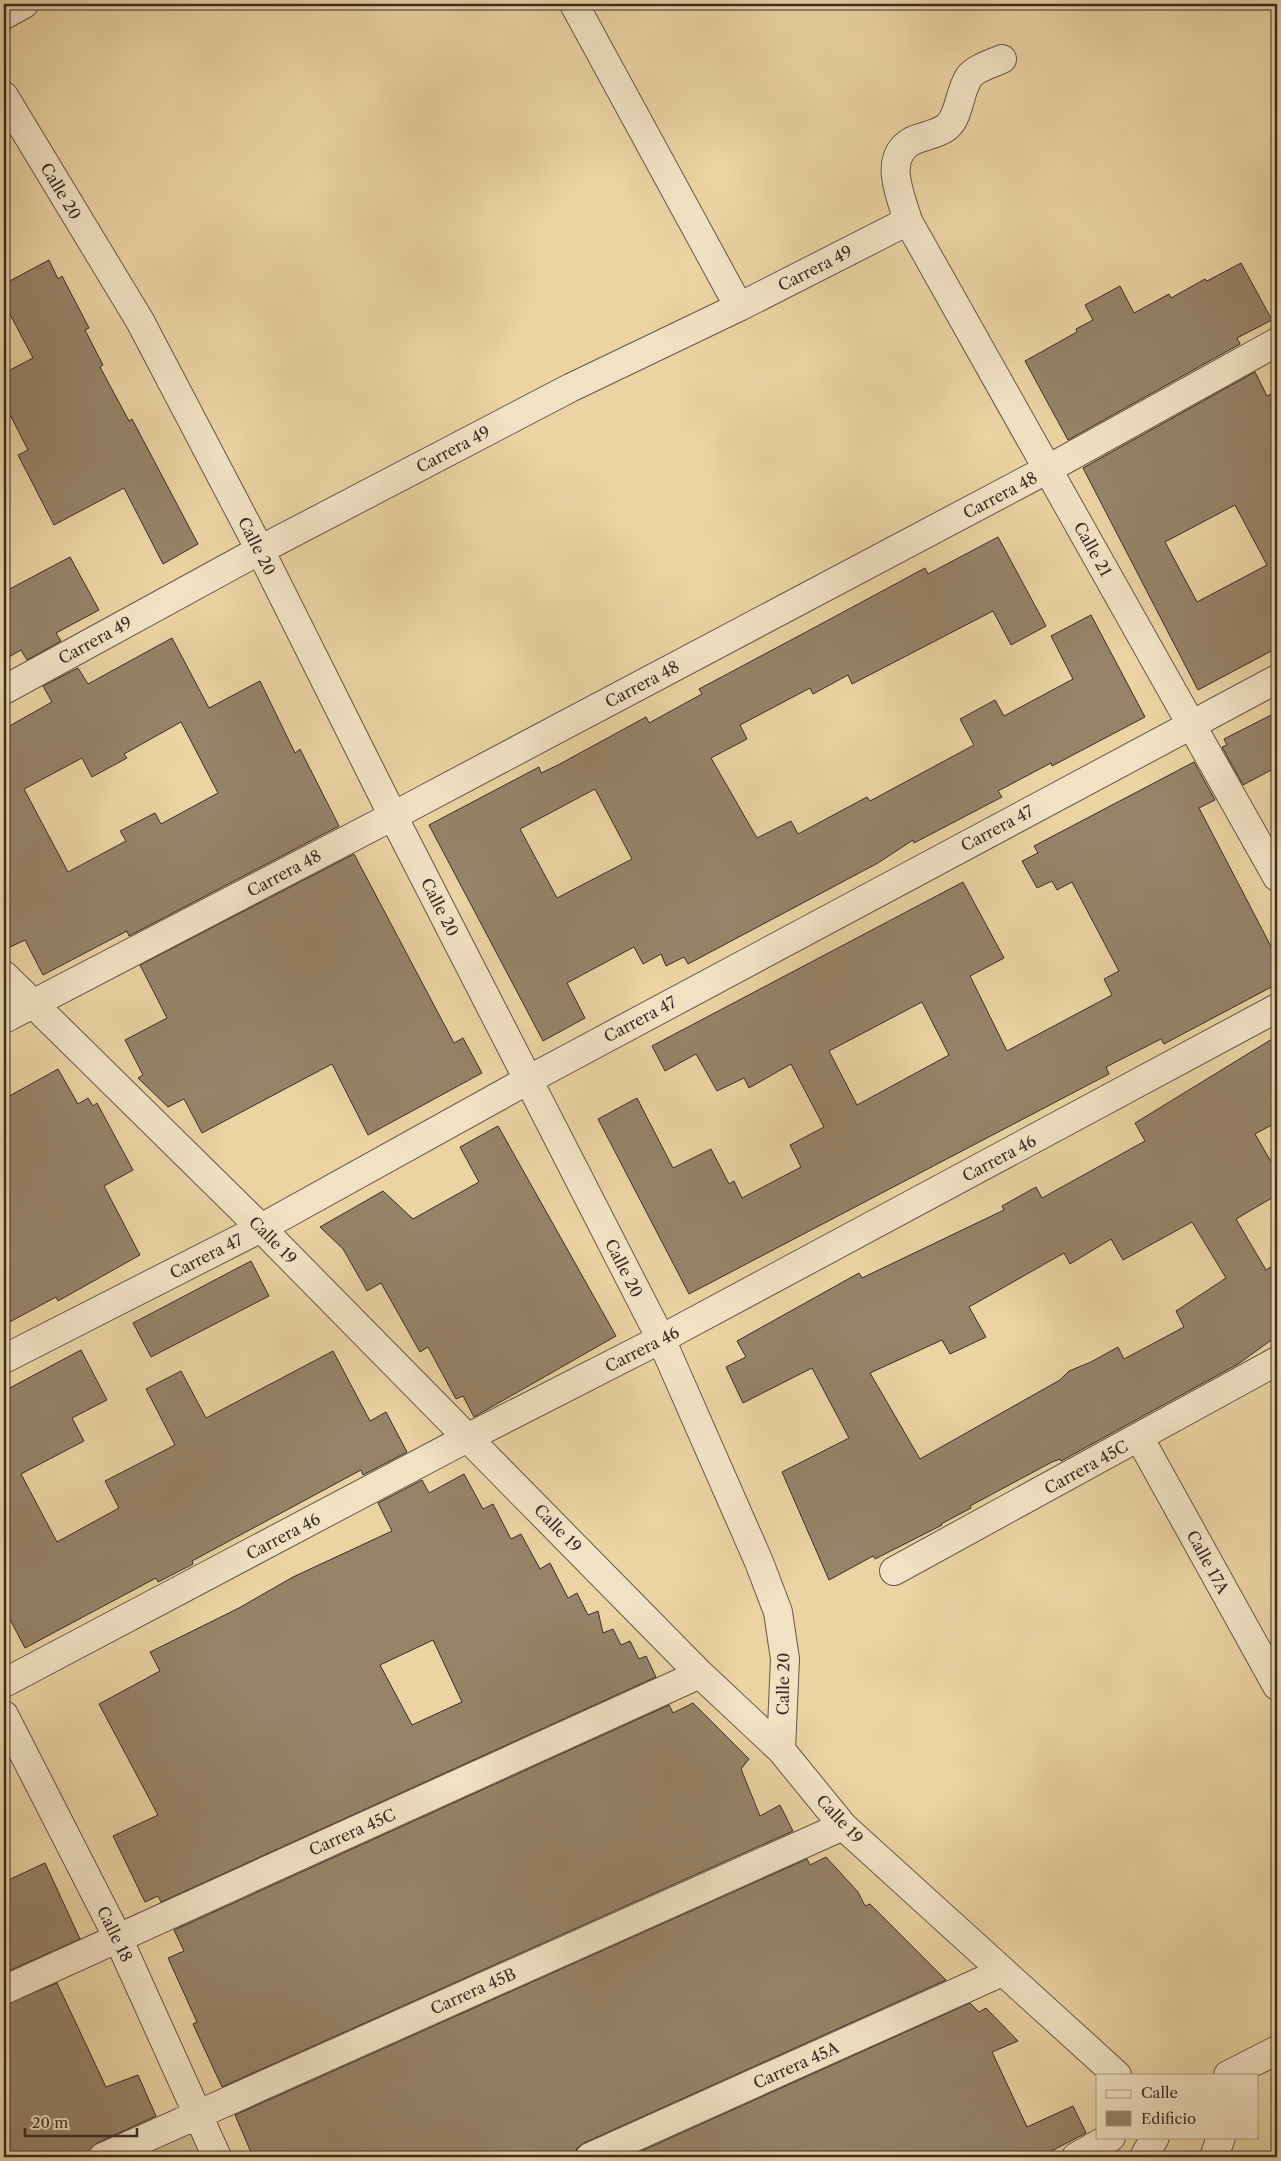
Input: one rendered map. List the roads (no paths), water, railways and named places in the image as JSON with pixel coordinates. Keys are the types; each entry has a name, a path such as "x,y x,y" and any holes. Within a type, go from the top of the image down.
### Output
{"street":[{"path":"4,14 24,4"},
{"path":"574,4 740,307"},
{"name":"Calle 21","path":"1002,59 970,76 960,96 956,112 947,126 911,142 899,154 894,174 908,221 1277,877"},
{"name":"Calle 20","path":"4,96 140,321 260,550 393,816 660,1339 759,1562 778,1612 785,1660 781,1750"},
{"name":"Carrera 49","path":"4,690 260,550 570,388 740,307 908,221"},
{"name":"Carrera 48","path":"4,1019 1048,470 1277,342"},
{"name":"Carrera 47","path":"4,1359 261,1228 528,1080 1277,679"},
{"name":"Calle 19","path":"4,975 32,1005 261,1228 469,1437 700,1674 781,1750 843,1826 1117,2074"},
{"name":"Carrera 46","path":"4,1683 469,1437 660,1339 1277,1008"},
{"name":"Carrera 45C","path":"894,1571 1277,1361"},
{"name":"Calle 17A","path":"1139,1437 1277,1686"},
{"name":"Carrera 45C","path":"4,1990 700,1674"},
{"name":"Calle 18","path":"4,1716 118,1938 217,2157"},
{"name":"Carrera 45B","path":"102,2157 843,1826"},
{"name":"Carrera 45A","path":"590,2157 1002,1972"},
{"path":"1238,2072 1277,2050"},
{"path":"1076,2157 1109,2138"},
{"path":"1144,2157 1154,2138"},
{"path":"1214,2157 1221,2138"}]}
